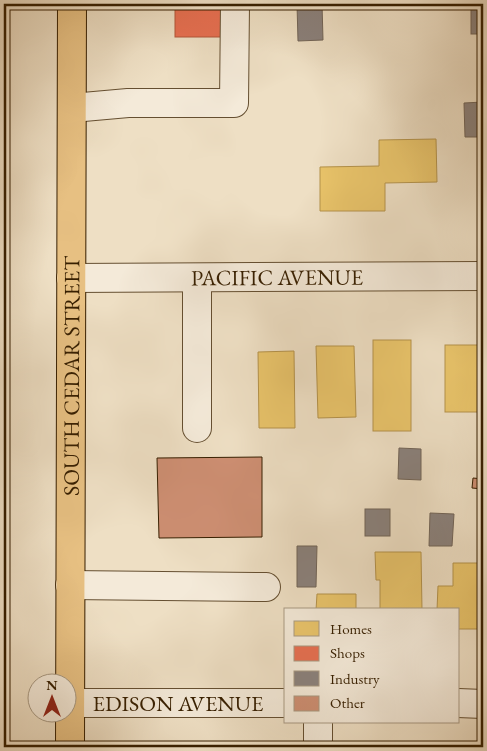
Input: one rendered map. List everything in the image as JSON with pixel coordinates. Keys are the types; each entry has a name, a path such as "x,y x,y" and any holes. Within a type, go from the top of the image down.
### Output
{"main road":[{"name":"SOUTH CEDAR STREET","path":"70,674 72,4"},
{"name":"SOUTH CEDAR STREET","path":"70,724 70,747"}],"street":[{"path":"72,108 128,103 234,103 235,4"},
{"name":"PACIFIC AVENUE","path":"71,278 483,276"},
{"path":"197,278 197,428"},
{"path":"70,585 266,587"},
{"name":"EDISON AVENUE","path":"78,703 284,703"},
{"path":"460,703 483,704"},
{"path":"318,724 318,747"}],"building: Homes":[{"path":"436,139 437,182 385,183 385,211 320,211 320,167 379,166 379,140"},
{"path":"480,141 483,141 483,210 481,210"},
{"path":"373,340 411,340 411,431 373,431"},
{"path":"445,345 483,345 483,412 445,412"},
{"path":"316,346 354,346 356,417 318,418"},
{"path":"294,351 295,428 259,428 258,352"},
{"path":"375,552 421,552 422,608 380,608 380,580 376,580"},
{"path":"453,563 482,563 482,629 460,629 460,608 437,608 438,586 453,586"},
{"path":"317,594 356,594 356,608 316,608"}],"building: Shops":[{"path":"175,4 222,4 222,37 175,37"}],"building: Industry":[{"path":"297,4 322,4 323,40 298,41"},
{"path":"471,4 483,4 483,34 471,34"},
{"path":"483,102 483,137 465,137 464,103"},
{"path":"399,448 421,449 421,480 398,479"},
{"path":"365,509 390,509 390,536 365,536"},
{"path":"430,513 454,514 452,546 429,546"},
{"path":"297,546 317,546 316,587 297,587"}],"building: Other":[{"path":"262,457 262,537 159,538 157,458"},
{"path":"473,478 483,479 483,489 472,488"}]}
